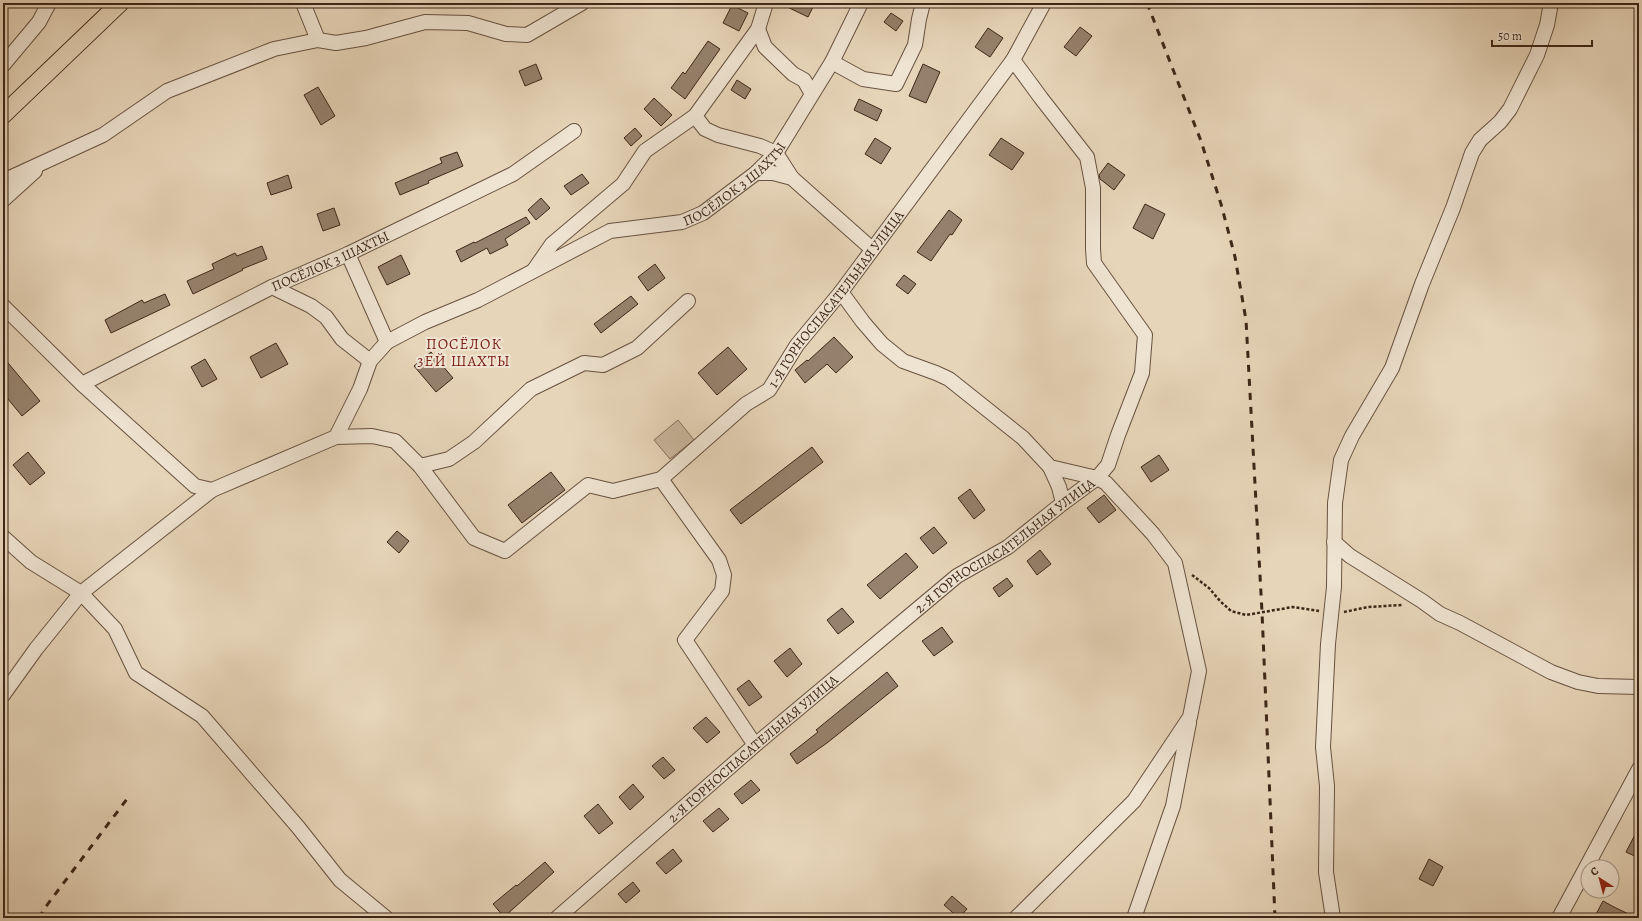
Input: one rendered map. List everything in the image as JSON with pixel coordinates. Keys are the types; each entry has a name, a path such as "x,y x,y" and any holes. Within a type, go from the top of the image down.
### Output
{"main road":[{"path":"3,114 120,3"}],"street":[{"path":"3,65 39,22 49,3"},
{"path":"303,3 318,40"},
{"path":"3,181 103,135 167,91 274,49 318,40 336,43 366,38 425,22 468,23 506,34 527,35 582,3"},
{"name":"ПОСЁЛОК 3 ШАХТЫ","path":"533,272 552,244 623,184 645,151 695,116 758,29 766,3"},
{"name":"ПОСЁЛОК 3 ШАХТЫ","path":"336,437 360,389 370,361 387,342 425,322 478,300 610,230 682,222 703,213 756,173 776,153 832,62 861,3"},
{"path":"832,62 863,79 896,84 915,45 923,3"},
{"name":"1-Я ГОРНОСПАСАТЕЛЬНАЯ УЛИЦА","path":"420,466 474,538 505,551 588,485 613,491 660,479 746,404 769,390 797,345 841,292 1013,60 1044,3"},
{"path":"1333,918 1326,872 1327,786 1323,747 1331,612 1334,587 1335,503 1341,460 1352,436 1392,368 1422,284 1453,208 1472,152 1480,140 1500,122 1510,109 1537,55 1547,25 1552,3"},
{"path":"758,29 765,47 793,74 804,80 812,94"},
{"path":"1013,60 1087,158 1093,188 1094,263 1145,335 1142,373 1108,465 1097,478 1050,467"},
{"path":"695,116 705,129 718,135 760,146 776,153 792,178 872,249"},
{"name":"ПОСЁЛОК 3 ШАХТЫ","path":"82,384 272,287 348,254 513,174 574,131"},
{"path":"3,200 48,161"},
{"path":"756,173 773,173 792,178"},
{"path":"348,254 387,342"},
{"path":"272,287 311,306 321,313 326,317 342,339 370,361"},
{"path":"841,292 863,322 882,344 903,361 949,379 1023,438 1050,467 1059,487 1063,503"},
{"path":"3,695 36,649 81,593 212,490 336,437 372,436 395,441 420,466 449,459 474,442 531,389 584,363 604,365 636,348 688,301"},
{"path":"3,306 82,384 195,486 212,490"},
{"name":"2-Я ГОРНОСПАСАТЕЛЬНАЯ УЛИЦА","path":"556,918 755,745 957,576 1008,547 1097,478 1106,483 1153,534 1175,563 1199,671 1190,717 1134,800 1016,918"},
{"path":"660,479 719,560 724,575 722,591 685,640 755,745"},
{"path":"3,537 31,562 81,593 115,629 136,673 202,716 298,827 340,880 386,918"},
{"path":"1334,542 1350,556 1440,614 1460,623 1551,672 1578,682 1598,686 1639,687"},
{"path":"1134,918 1173,806 1190,717"},
{"path":"1559,918 1639,769"}],"path":[{"path":"1175,563 1209,588 1231,611 1246,615 1293,607 1331,612 1347,612 1368,606 1396,606 1422,601"}],"shaded area":[{"path":"678,420 694,440 670,459 654,440"}],"building":[{"path":"779,3 815,3 808,17"},
{"path":"732,5 748,13 739,31 723,23"},
{"path":"891,13 903,21 896,31 884,22"},
{"path":"1080,27 1092,36 1076,56 1064,47"},
{"path":"988,28 1003,38 990,57 975,47"},
{"path":"708,41 720,49 685,99 671,88 683,72 685,74"},
{"path":"536,64 542,79 525,86 519,71"},
{"path":"923,64 940,72 926,103 909,96"},
{"path":"737,80 751,89 745,99 731,90"},
{"path":"318,87 335,116 321,125 304,95"},
{"path":"654,98 672,115 661,126 644,109"},
{"path":"859,99 882,110 877,121 854,110"},
{"path":"635,128 642,136 631,146 624,138"},
{"path":"875,138 891,148 881,164 865,154"},
{"path":"1001,138 1024,153 1012,170 989,155"},
{"path":"457,152 463,166 428,181 429,183 400,195 395,183 442,163 440,158"},
{"path":"1108,163 1125,175 1114,190 1100,179 1099,175"},
{"path":"582,174 589,183 571,195 564,186"},
{"path":"288,175 292,188 271,195 267,183"},
{"path":"541,198 550,208 536,220 528,210"},
{"path":"1145,204 1165,214 1153,239 1133,228"},
{"path":"334,208 340,225 323,231 317,214"},
{"path":"949,210 962,220 931,261 917,252"},
{"path":"526,217 530,223 505,239 508,245 490,254 487,248 461,262 456,251"},
{"path":"262,246 267,259 242,269 243,270 193,294 187,281 214,269 212,264 235,253 237,256"},
{"path":"401,255 410,274 387,285 378,267"},
{"path":"655,264 665,278 648,291 638,277"},
{"path":"904,275 916,284 908,294 896,285"},
{"path":"165,294 170,305 111,333 105,320 142,300 144,303"},
{"path":"631,296 638,304 601,333 594,324"},
{"path":"834,337 853,357 836,373 827,364 805,383 795,370 807,360 808,361"},
{"path":"276,343 288,364 261,378 250,357"},
{"path":"728,347 747,369 717,395 698,373"},
{"path":"431,352 453,378 436,392 414,366"},
{"path":"3,357 40,401 22,416 3,393"},
{"path":"205,359 217,379 202,387 191,367"},
{"path":"812,447 823,462 741,524 730,510"},
{"path":"28,452 45,473 30,485 13,465"},
{"path":"1159,455 1169,470 1151,482 1141,467"},
{"path":"551,472 565,490 522,523 508,505"},
{"path":"970,489 985,510 974,519 958,498"},
{"path":"1104,495 1116,510 1099,523 1087,508"},
{"path":"934,527 947,543 933,554 920,538"},
{"path":"397,531 409,541 399,553 387,542"},
{"path":"1040,550 1051,564 1037,575 1027,561"},
{"path":"906,553 918,567 880,599 867,585"},
{"path":"1007,578 1013,586 999,597 993,588"},
{"path":"842,608 854,622 838,634 827,620"},
{"path":"942,627 953,642 934,656 922,641"},
{"path":"790,648 802,664 787,677 774,661"},
{"path":"887,672 898,686 827,743 797,764 790,754 818,732 816,730"},
{"path":"749,680 762,697 749,706 737,689"},
{"path":"706,717 720,732 707,743 693,728"},
{"path":"663,757 675,770 664,779 652,766"},
{"path":"751,780 760,790 742,804 734,794"},
{"path":"633,784 644,797 630,810 619,797"},
{"path":"598,804 613,823 599,834 584,816"},
{"path":"719,808 729,819 713,832 703,821"},
{"path":"1639,827 1639,858 1626,852"},
{"path":"673,849 682,861 666,874 656,863"},
{"path":"1429,859 1443,867 1433,886 1419,879"},
{"path":"545,862 554,872 504,917 493,904"},
{"path":"633,882 640,891 626,903 618,894"},
{"path":"952,896 967,909 959,918 944,905"},
{"path":"1603,901 1614,907 1637,918 1594,918"}],"railway":[{"path":"1147,3 1201,141 1221,204 1235,257 1246,320 1262,612 1275,918"},
{"path":"39,918 44,909 130,795"}],"district":[{"name":"ПОСЁЛОК 3ЕЙ ШАХТЫ","path":"464,352"}]}
